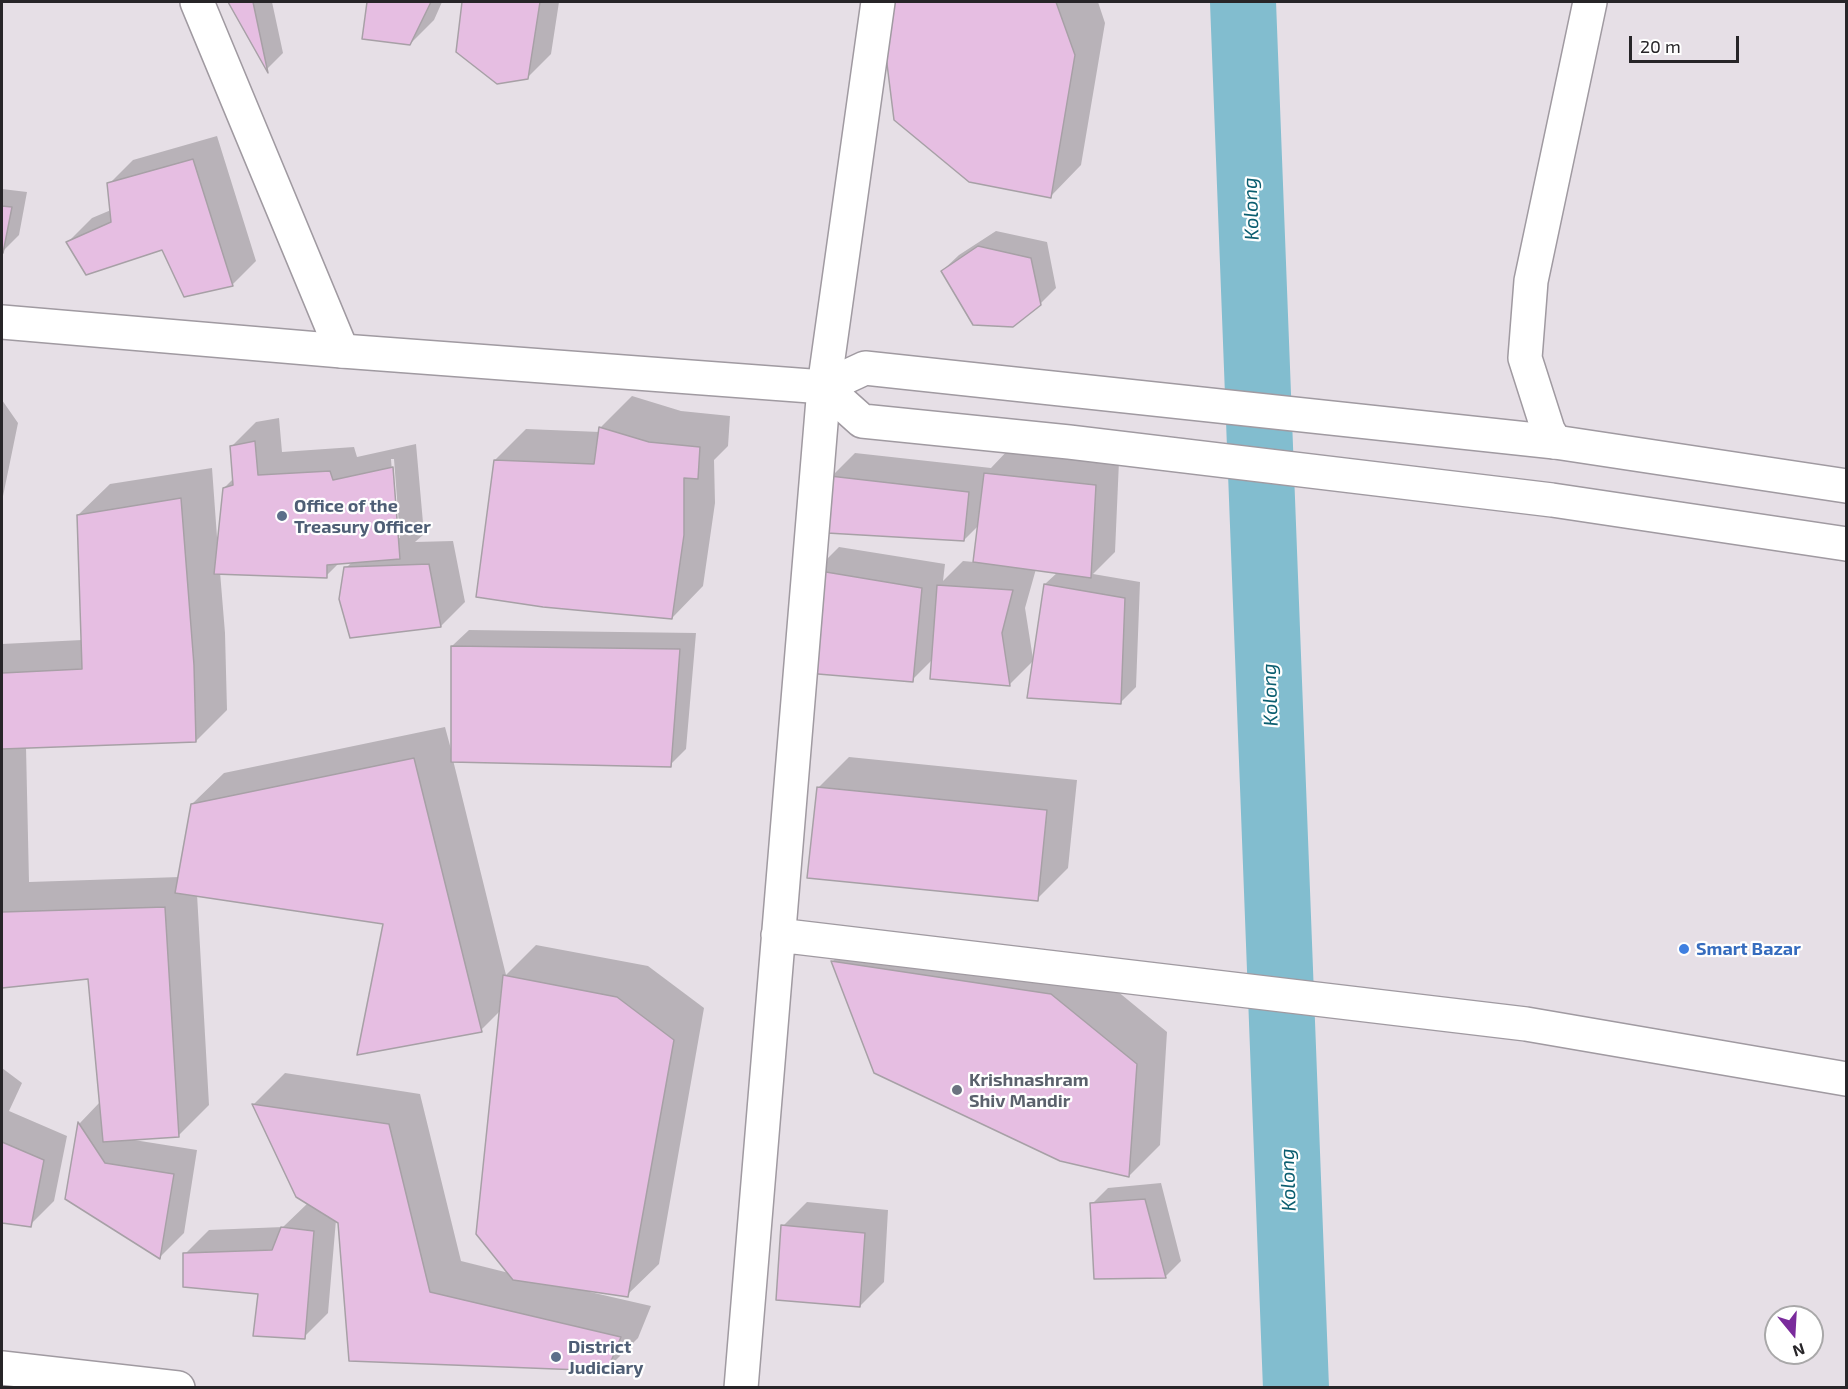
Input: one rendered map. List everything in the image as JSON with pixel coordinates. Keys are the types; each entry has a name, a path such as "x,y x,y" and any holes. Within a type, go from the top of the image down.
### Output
{"street":[{"path":"197,2 342,351"},
{"path":"741,1388 824,387 878,2"},
{"path":"1555,442 1548,430 1525,358 1529,303 1535,259 1590,2"},
{"path":"2,322 342,351 824,387 865,368 1555,442 1846,486"},
{"path":"824,387 862,421 1069,442 1552,500 1846,544"},
{"path":"778,935 1526,1024 1846,1078"},
{"path":"2,1368 73,1382 178,1388"}],"building":[{"path":"228,2 253,2 268,73"},
{"path":"367,2 431,2 410,45 362,39"},
{"path":"462,2 540,2 528,79 497,84 456,52"},
{"path":"888,2 1056,2 1075,55 1051,198 969,182 894,120 883,32"},
{"path":"193,159 233,286 184,297 162,250 86,275 66,242 111,222 107,183"},
{"path":"2,206 12,207 3,253 2,253"},
{"path":"978,246 1031,258 1041,305 1013,327 973,325 941,271"},
{"path":"599,427 649,442 700,447 698,479 684,478 684,535 672,619 543,607 476,597 494,460 594,464"},
{"path":"255,441 258,475 330,471 333,480 393,467 400,559 327,565 327,578 214,574 223,488 233,485 230,446"},
{"path":"984,473 1096,485 1091,578 973,562"},
{"path":"830,476 969,492 964,541 827,533"},
{"path":"181,498 194,665 196,742 2,749 2,673 82,669 77,515"},
{"path":"429,564 441,627 350,638 339,599 344,567"},
{"path":"814,570 922,588 913,682 806,673"},
{"path":"1044,584 1125,598 1121,704 1027,698"},
{"path":"937,585 1013,590 1002,633 1010,686 930,679"},
{"path":"451,646 680,649 671,767 451,762"},
{"path":"414,758 482,1032 357,1055 383,924 175,893 191,804"},
{"path":"817,787 1047,810 1038,901 807,878"},
{"path":"165,907 179,1137 103,1142 88,979 2,988 2,912"},
{"path":"831,961 1051,994 1137,1064 1129,1177 1060,1161 874,1073"},
{"path":"503,975 617,997 674,1040 628,1297 513,1280 476,1234"},
{"path":"252,1104 389,1124 430,1292 621,1337 607,1371 349,1361 338,1223 296,1197"},
{"path":"78,1122 105,1163 174,1174 160,1259 65,1199"},
{"path":"2,1142 44,1160 31,1227 2,1223"},
{"path":"1145,1199 1166,1278 1094,1279 1090,1203"},
{"path":"781,1225 865,1233 860,1307 776,1300"},
{"path":"281,1227 314,1231 305,1339 253,1336 258,1294 183,1287 183,1253 272,1250"}],"waterway":[{"name":"Kolong","path":"1243,2 1296,1388"}],"place":[{"name":"Office of the Treasury Officer","path":"282,516"},
{"name":"Smart Bazar","path":"1684,949"},
{"name":"Krishnashram Shiv Mandir","path":"957,1090"},
{"name":"District Judiciary","path":"556,1357"}]}
